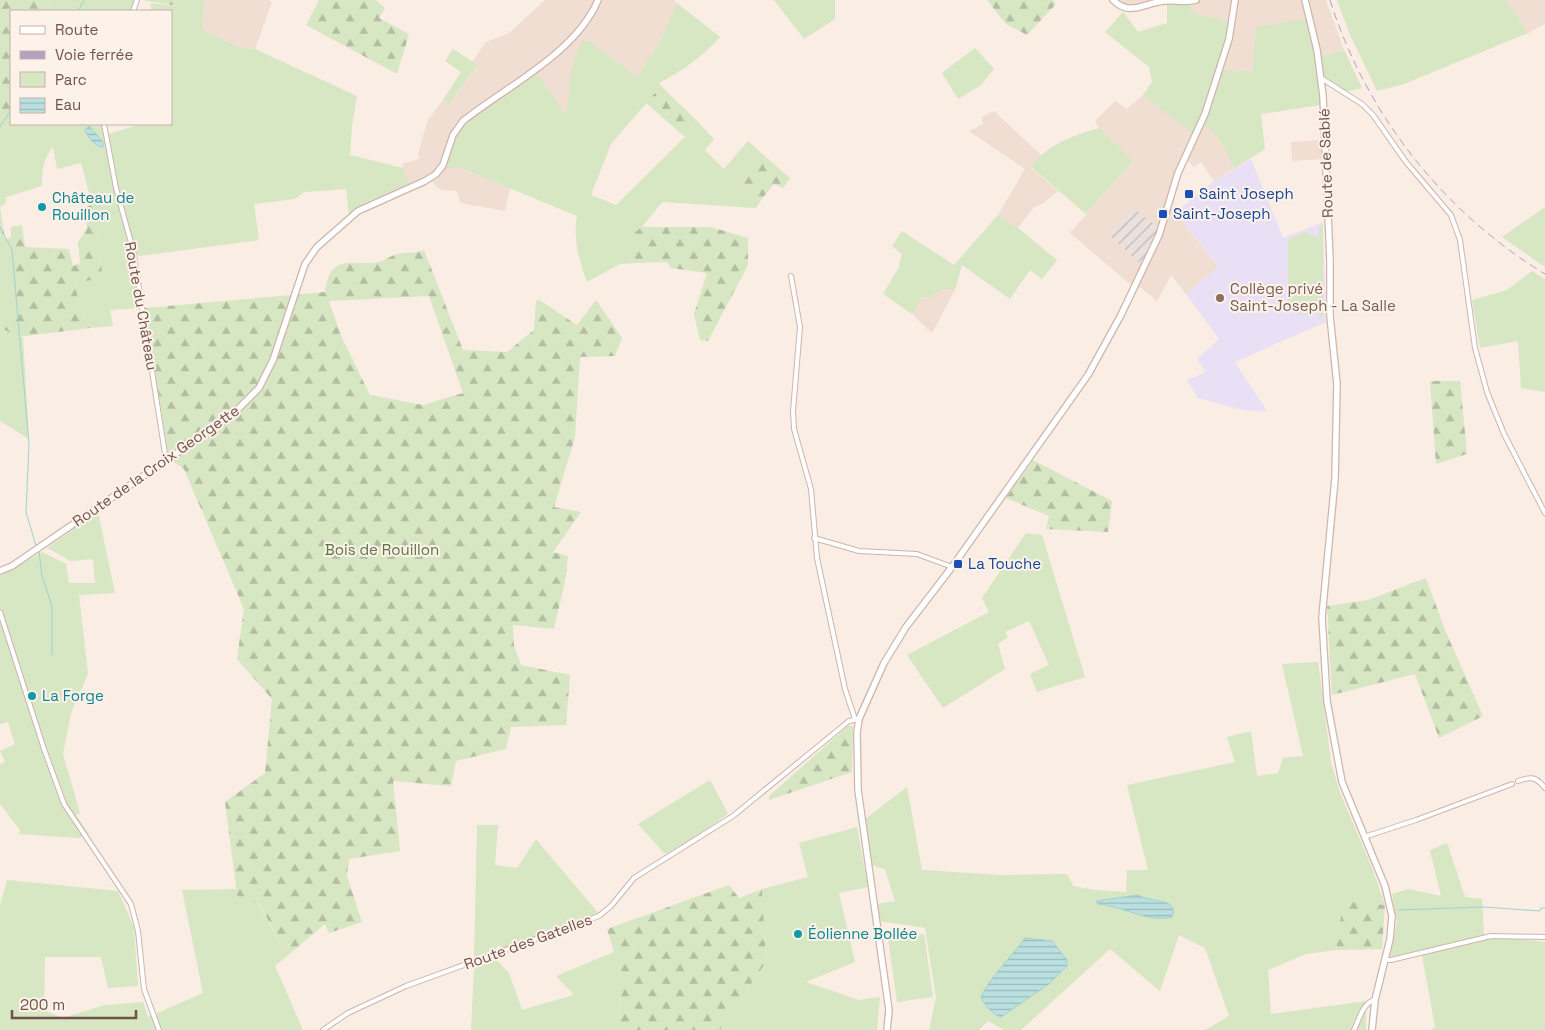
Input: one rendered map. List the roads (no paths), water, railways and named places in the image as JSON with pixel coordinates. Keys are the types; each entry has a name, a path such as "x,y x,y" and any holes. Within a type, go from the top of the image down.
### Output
{"street":[{"name":"Route de la Croix Georgette","path":"0,571 12,566 231,416 259,388 273,360 305,264 317,247 358,211 425,181 436,174 443,165 453,135 464,121 561,49 588,20 598,0"},
{"path":"1113,0 1126,9 1140,8 1164,1 1196,0"},
{"path":"857,719 896,644 1088,375 1138,282 1159,235 1178,173 1205,114 1233,23 1236,0"},
{"name":"Route de Sablé","path":"1305,0 1322,78 1328,194 1331,328 1337,376 1338,417 1335,479 1322,601 1322,642 1329,720 1338,768 1350,803 1390,901 1392,926 1375,1000 1372,1030"},
{"path":"1322,78 1362,104 1373,115 1406,162 1446,208 1456,223 1475,348 1487,392 1504,434 1545,513"},
{"name":"Route du Château","path":"104,125 116,188 133,250 166,460"},
{"path":"791,276 800,327 793,410 794,429 814,500 814,538 843,681 857,719 858,790 889,1010 887,1030"},
{"path":"814,538 859,551 917,554 952,567"},
{"path":"0,612 44,749 64,804 131,904 138,931 144,989 159,1030"},
{"name":"Route des Gatelles","path":"323,1030 348,1013 406,986 599,916 612,906 634,878 733,816 849,721 857,719"},
{"path":"1518,781 1532,777 1537,778 1545,788"},
{"path":"1364,837 1416,820 1512,784"},
{"path":"1385,960 1392,960 1464,941 1491,936 1545,937"},
{"path":"1354,1030 1365,1007 1375,1000"}],"water":[{"path":"89,126 103,142 103,147 100,147 88,136 85,130"},
{"path":"1138,895 1168,903 1172,906 1172,917 1153,918 1098,904 1096,901"},
{"path":"1025,938 1052,941 1067,960 1067,966 1049,984 1001,1017 989,1009 981,997 995,975"}],"waterway":[{"path":"79,10 84,0"},
{"path":"0,127 10,112"},
{"path":"0,227 12,250 29,444 26,512 36,546"},
{"path":"39,551 42,576 52,606 52,655"},
{"path":"1398,910 1483,907 1540,911 1541,908 1545,908"}],"railway":[{"path":"1330,0 1345,42 1364,82 1387,120 1413,156 1442,190 1473,221 1508,249 1545,274"}],"place":[{"name":"Saint Joseph","path":"1189,194"},
{"name":"Château de Rouillon","path":"42,207"},
{"name":"Saint-Joseph","path":"1163,214"},
{"name":"Collège privé Saint-Joseph - La Salle","path":"1220,298"},
{"name":"La Touche","path":"958,564"},
{"name":"La Forge","path":"32,696"},
{"name":"Éolienne Bollée","path":"798,934"}],"park label":[{"name":"Bois de Rouillon","path":"382,550"}]}
